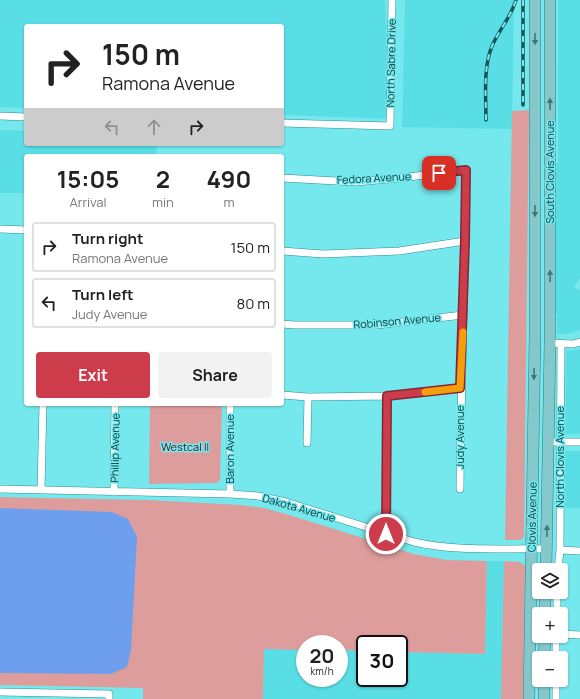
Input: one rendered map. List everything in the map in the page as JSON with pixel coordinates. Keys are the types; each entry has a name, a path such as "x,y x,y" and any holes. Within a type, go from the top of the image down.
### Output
{"main road":[{"name":"South Clovis Avenue","path":"535,0 535,335"},
{"name":"South Clovis Avenue","path":"550,0 550,248 556,343"},
{"path":"535,118 542,134 543,190 550,195"},
{"path":"535,194 544,200 544,243 550,248"},
{"path":"535,263 541,282 544,339 556,343"},
{"name":"Clovis Avenue","path":"529,699 535,335"},
{"name":"Clovis Avenue","path":"546,563 548,442 556,343"},
{"path":"544,687 544,699"}],"street":[{"name":"North Sabre Drive","path":"284,123 390,126 392,0"},
{"path":"0,116 24,117"},
{"name":"Fedora Avenue","path":"284,178 355,182 466,170"},
{"name":"Judy Avenue","path":"460,488 460,388 466,170"},
{"path":"0,229 24,230"},
{"path":"284,251 323,254 398,251 465,241"},
{"name":"Robinson Avenue","path":"284,324 377,325 463,315"},
{"path":"556,343 573,344 580,342"},
{"name":"North Clovis Avenue","path":"556,343 560,442 559,563"},
{"path":"284,395 308,397 387,396 460,388"},
{"path":"386,534 387,396"},
{"path":"307,443 308,397"},
{"path":"41,490 43,406"},
{"name":"Phillip Avenue","path":"114,492 115,406"},
{"name":"Baron Avenue","path":"230,406 230,494"},
{"path":"548,442 580,442"},
{"name":"Dakota Avenue","path":"0,489 230,494 258,496 286,502 386,534 430,546 450,548 546,549"},
{"path":"560,550 580,551"},
{"path":"568,634 580,635"},
{"path":"556,687 556,699"},
{"path":"0,692 109,697"}],"shaded area":[{"path":"0,0 385,0 390,119 284,115 284,24 24,24 24,108 0,107"},
{"path":"405,0 514,0 512,129 402,127"},
{"path":"558,0 580,0 580,278 574,287 580,291 580,330 568,334 557,334 557,313 550,325 553,163 558,163"},
{"path":"0,130 24,131 24,146 157,146 156,154 24,154 24,193 0,193"},
{"path":"580,349 580,434 565,434 566,351"},
{"path":"565,451 580,451 580,508 564,508"},
{"path":"0,508 112,512 128,519 137,537 131,650 127,667 111,674 0,673"},
{"path":"487,561 504,561 501,699 263,699 264,649 296,650 296,687 348,687 348,650 356,651 356,687 408,687 408,652 485,654"}],"green space":[{"path":"529,110 524,537 520,540 505,540 512,111"},
{"name":"Westcal II","path":"150,406 222,406 220,480 217,483 149,484"},
{"path":"0,497 148,500 241,505 264,508 414,554 447,560 487,561 485,654 408,652 408,635 356,635 356,651 348,650 348,635 296,635 296,650 264,649 263,699 143,699 143,688 0,685"},
{"path":"504,561 520,562 525,566 523,699 501,699"}],"railway":[{"path":"486,120 487,63 492,46 516,0"},
{"path":"523,0 523,105"}],"slow traffic":[{"path":"425,392 460,388 463,332"}],"route":[{"path":"386,534 387,396 460,388 466,170 439,173"}]}
